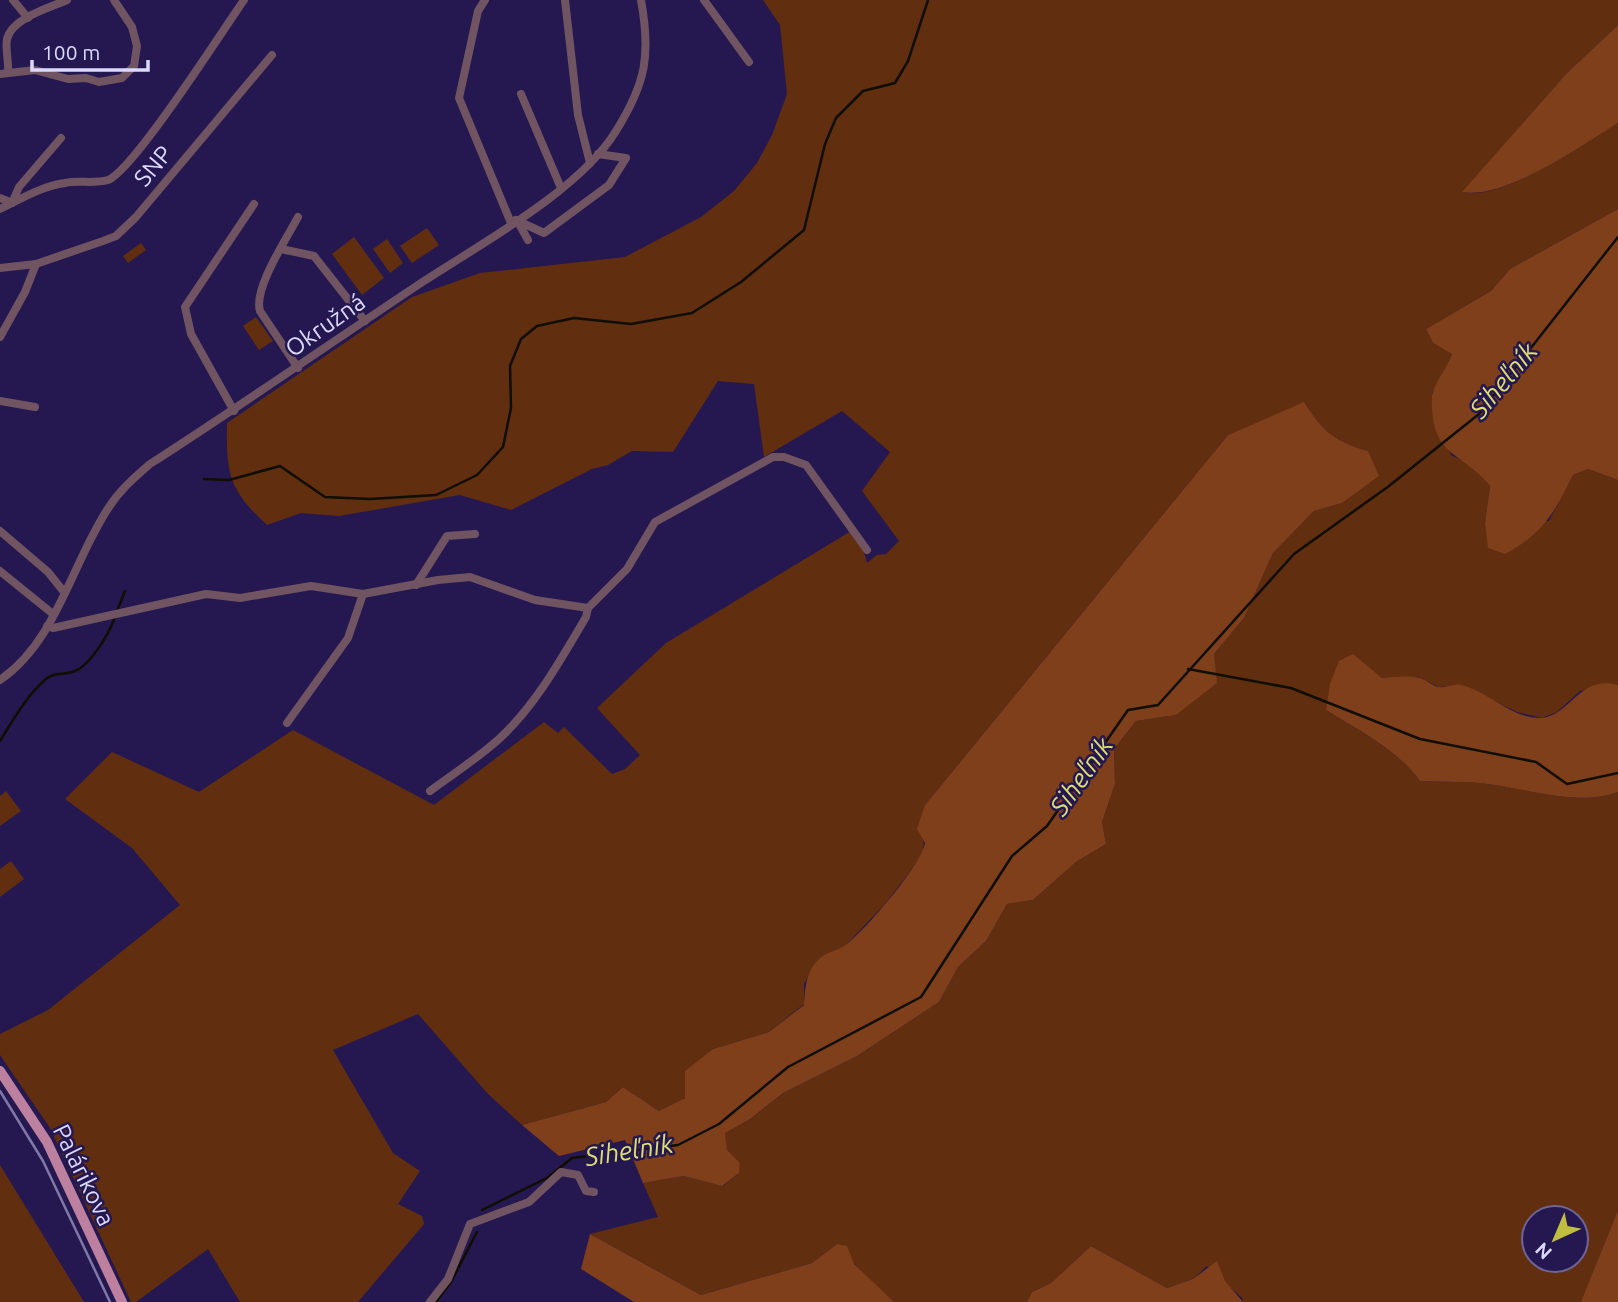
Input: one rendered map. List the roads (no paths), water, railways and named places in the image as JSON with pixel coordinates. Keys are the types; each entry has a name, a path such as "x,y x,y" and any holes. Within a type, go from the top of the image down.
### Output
{"main road":[{"name":"Palárikova","path":"0,1071 47,1142 122,1302"}],"street":[{"path":"13,0 28,18"},
{"path":"67,0 16,25 9,35 4,73 35,70 68,79 86,78 107,82 122,78 134,66 137,46 132,27 114,0"},
{"path":"0,209 44,188 66,182 98,182 117,175 167,111 244,0"},
{"path":"485,0 478,11 459,98 514,221 528,240"},
{"path":"565,0 578,115 590,163"},
{"name":"Okružná","path":"0,680 29,653 47,626 106,511 127,484 149,464 234,411 514,221 561,188 590,163 616,131 642,80 648,38 641,0"},
{"path":"704,0 749,62"},
{"name":"SNP","path":"0,268 36,264 116,236 136,217 272,55"},
{"path":"521,94 561,188"},
{"path":"12,203 19,187 61,138"},
{"path":"514,221 544,233 609,185 626,158 598,154"},
{"path":"0,198 12,203"},
{"path":"234,411 191,334 184,307 254,204"},
{"path":"298,217 264,283 258,307 298,368"},
{"path":"281,249 314,256 365,320"},
{"path":"0,337 36,264"},
{"path":"0,401 35,407"},
{"path":"430,791 500,738 512,724 547,681 586,617 588,608 627,569 654,522 773,457 784,457 806,465 867,550"},
{"path":"0,531 48,572 64,592"},
{"path":"416,585 447,536 475,534"},
{"path":"0,571 53,614"},
{"path":"47,626 54,628 206,594 240,598 311,586 363,594 470,578 535,600 588,608"},
{"path":"287,723 348,638 363,594"},
{"path":"430,1302 448,1279 470,1224 529,1202 561,1172 579,1175 586,1191 594,1192"}],"waterway":[{"path":"204,479 229,480 280,466 325,497 370,499 436,495 477,475 503,447 511,408 510,366 521,339 537,326 574,318 631,324 692,313 741,282 804,230 825,144 836,118 863,91 895,83 908,61 928,0"},
{"name":"Siheľník","path":"482,1210 547,1178 572,1158 678,1145 719,1124 788,1067 921,997 1012,856 1047,826 1128,710 1158,705 1294,554 1389,486 1479,414 1618,237"},
{"path":"117,611 125,591"},
{"path":"0,741 39,685 52,675 68,673 85,664 103,641 115,617"},
{"path":"1188,669 1291,688 1420,739 1536,762 1567,784 1618,773"},
{"name":"Siheľník","path":"436,1302 451,1282 477,1232"}],"railway":[{"path":"0,1091 43,1161 110,1302"}]}
